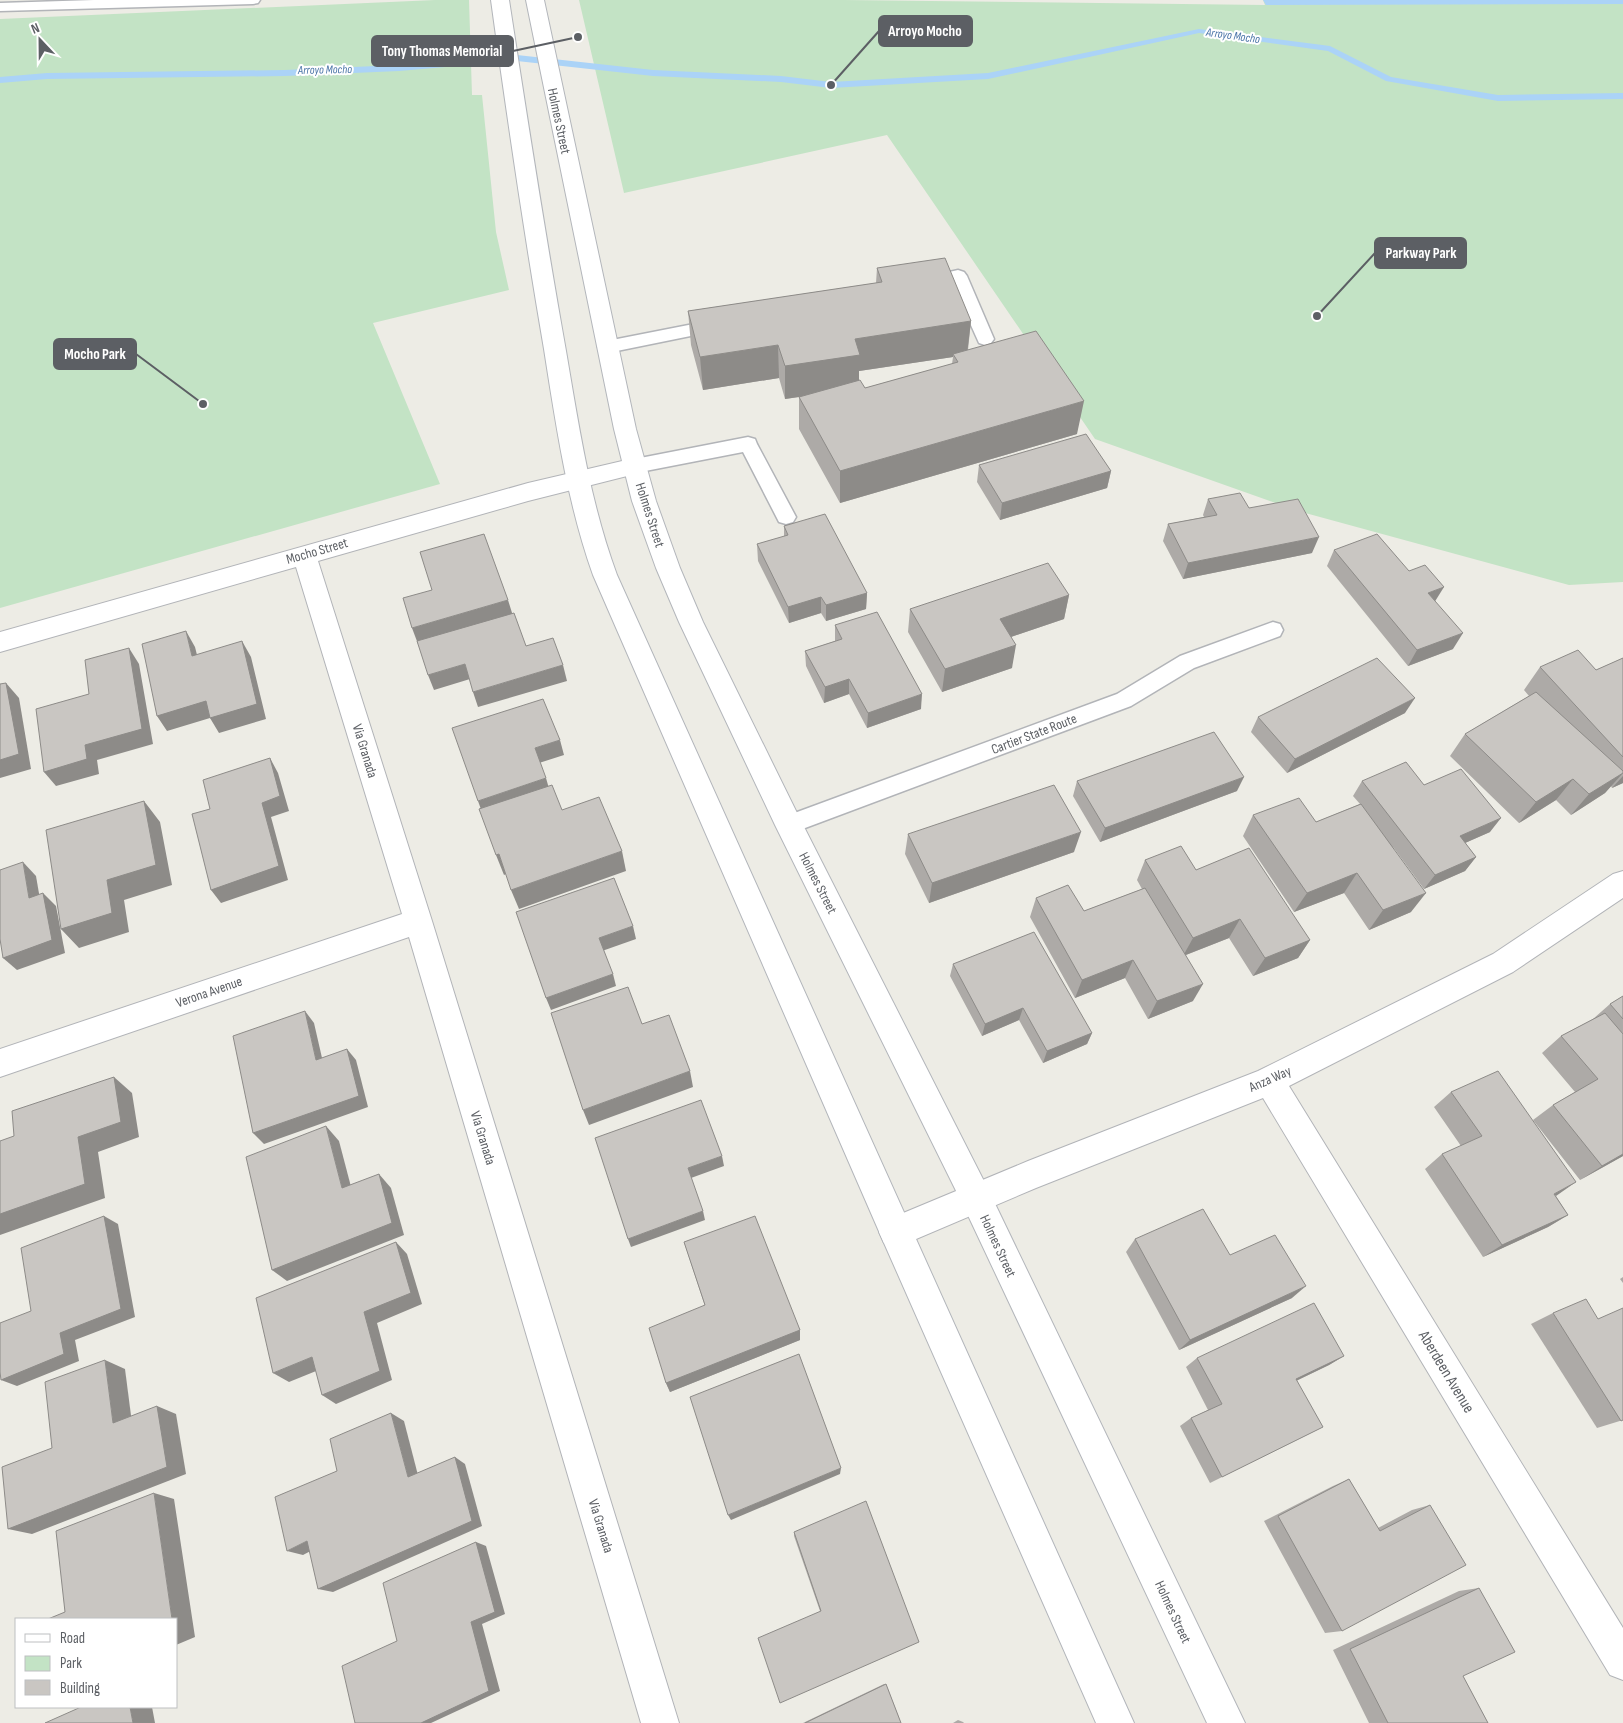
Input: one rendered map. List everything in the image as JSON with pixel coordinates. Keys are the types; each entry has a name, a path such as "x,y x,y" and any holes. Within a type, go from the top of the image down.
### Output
{"main road":[{"path":"502,8 531,213 577,479 593,542 605,575 895,1232 1115,1723"},
{"name":"Holmes Street","path":"536,8 608,347 635,466 654,533 691,622 789,826 976,1198 1226,1723"},
{"name":"Mocho Street","path":"0,642 577,479 635,466"},
{"name":"Via Granada","path":"304,555 418,921 660,1723"},
{"name":"Anza Way","path":"895,1232 1269,1081 1503,963 1623,883"},
{"name":"Verona Avenue","path":"0,1063 418,921"},
{"name":"Aberdeen Avenue","path":"1269,1081 1620,1653"}],"lane":[{"path":"0,6 253,0"},
{"path":"910,286 958,276 985,339"},
{"path":"608,347 737,321"},
{"path":"635,466 748,444 786,517"},
{"name":"Cartier State Route","path":"789,826 1124,700 1187,662 1273,630"}],"green space":[{"path":"469,0 472,95 482,95 496,232 509,290 373,323 440,484 0,608 0,19"},
{"path":"579,0 844,0 1265,5 1263,0 1623,0 1623,582 1569,585 1298,511 1095,439 887,135 624,193"}],"water":[{"path":"1263,0 1623,0 1623,4 1266,5"}],"building":[{"path":"945,258 971,321 855,339 860,355 785,366 778,345 700,357 688,311 882,282 877,268"},
{"path":"1036,331 1084,401 840,471 799,397 860,380 865,388 958,362 953,354"},
{"path":"1086,434 1111,471 1002,503 979,465"},
{"path":"1240,493 1249,508 1298,499 1319,537 1188,563 1168,524 1217,515 1208,499"},
{"path":"825,514 867,593 826,605 821,597 788,607 757,544 788,535 784,526"},
{"path":"484,534 508,600 412,628 403,598 432,590 420,552"},
{"path":"1377,534 1409,571 1425,565 1444,587 1428,593 1463,633 1417,650 1334,550"},
{"path":"1048,563 1069,595 1000,619 1016,645 945,669 910,609"},
{"path":"877,612 922,694 868,713 849,679 825,687 805,651 842,639 835,625"},
{"path":"514,613 526,646 553,638 563,665 473,692 465,664 428,675 417,641"},
{"path":"186,631 192,656 242,641 257,704 210,718 206,701 157,716 142,644"},
{"path":"129,648 142,729 85,745 87,759 44,772 36,709 89,694 85,660"},
{"path":"1578,650 1596,670 1623,658 1623,757 1540,667"},
{"path":"1377,658 1415,698 1295,759 1258,717"},
{"path":"6,683 19,754 0,760 0,684"},
{"path":"1536,692 1623,773 1589,794 1573,779 1536,802 1465,734"},
{"path":"543,699 560,740 535,748 546,778 478,801 452,728"},
{"path":"1214,732 1244,777 1105,828 1077,781"},
{"path":"270,758 280,796 262,803 279,866 211,890 192,814 210,809 203,780"},
{"path":"1406,762 1424,785 1461,769 1501,818 1460,836 1476,857 1435,875 1362,781"},
{"path":"552,785 562,810 599,797 622,851 511,890 499,854 496,855 479,809"},
{"path":"1054,785 1081,832 932,883 908,834"},
{"path":"1299,798 1316,822 1361,804 1426,893 1383,910 1357,873 1307,893 1253,815"},
{"path":"144,801 156,865 107,880 112,913 61,929 46,830"},
{"path":"1181,846 1196,870 1249,848 1310,940 1265,958 1240,919 1193,938 1145,860"},
{"path":"23,862 29,898 43,893 52,940 3,958 0,939 0,870"},
{"path":"614,878 633,926 599,938 613,974 546,998 516,912"},
{"path":"1068,885 1084,911 1145,888 1203,984 1157,1001 1133,960 1082,980 1036,898"},
{"path":"1034,932 1092,1033 1047,1051 1023,1008 985,1024 953,964"},
{"path":"628,987 642,1024 669,1015 690,1071 583,1110 551,1013"},
{"path":"1623,996 1623,1019 1610,1004"},
{"path":"305,1011 316,1060 347,1049 359,1096 253,1133 233,1036"},
{"path":"1605,1013 1623,1034 1623,1154 1602,1166 1553,1105 1598,1079 1561,1036"},
{"path":"1498,1071 1576,1182 1554,1194 1568,1215 1502,1245 1442,1154 1482,1136 1451,1092"},
{"path":"114,1077 121,1122 78,1137 85,1184 0,1214 0,1141 14,1136 12,1111"},
{"path":"701,1100 722,1156 688,1168 703,1211 628,1239 595,1138"},
{"path":"326,1126 342,1188 379,1174 392,1223 272,1270 246,1157"},
{"path":"1203,1209 1230,1255 1275,1235 1306,1286 1190,1340 1135,1239"},
{"path":"104,1216 121,1309 60,1333 64,1354 1,1380 0,1323 31,1311 21,1248"},
{"path":"755,1216 800,1330 666,1383 649,1328 705,1305 684,1242"},
{"path":"396,1242 411,1293 364,1312 380,1371 322,1395 312,1357 273,1373 256,1298"},
{"path":"1586,1299 1598,1319 1623,1308 1623,1420 1621,1421 1553,1313"},
{"path":"1314,1303 1344,1356 1296,1379 1323,1427 1222,1477 1191,1418 1222,1404 1197,1358"},
{"path":"799,1354 841,1468 728,1515 690,1397"},
{"path":"105,1360 113,1423 157,1406 167,1467 8,1529 2,1467 52,1448 45,1382"},
{"path":"391,1413 408,1477 455,1457 472,1521 318,1589 307,1541 287,1551 275,1497 337,1471 330,1439"},
{"path":"1349,1479 1380,1531 1430,1505 1466,1565 1342,1631 1278,1516"},
{"path":"154,1493 172,1618 50,1618 65,1612 56,1531"},
{"path":"866,1501 919,1642 780,1703 758,1638 821,1611 794,1532"},
{"path":"476,1542 495,1612 471,1622 489,1691 421,1723 355,1723 342,1666 397,1641 383,1583"},
{"path":"1479,1588 1515,1652 1463,1676 1488,1723 1388,1723 1350,1649"},
{"path":"886,1684 901,1723 805,1723"},
{"path":"79,1708 130,1708 133,1723 45,1723"}],"waterway":[{"name":"Arroyo Mocho","path":"0,80 47,76 285,73 399,68 517,58 653,73 781,79 831,85 988,76 1199,31 1330,49 1389,79 1498,98 1623,96"}],"place":[{"name":"Tony Thomas Memorial","path":"578,37"},
{"name":"Arroyo Mocho","path":"831,85"},
{"name":"Parkway Park","path":"1317,316"},
{"name":"Mocho Park","path":"203,404"}]}
